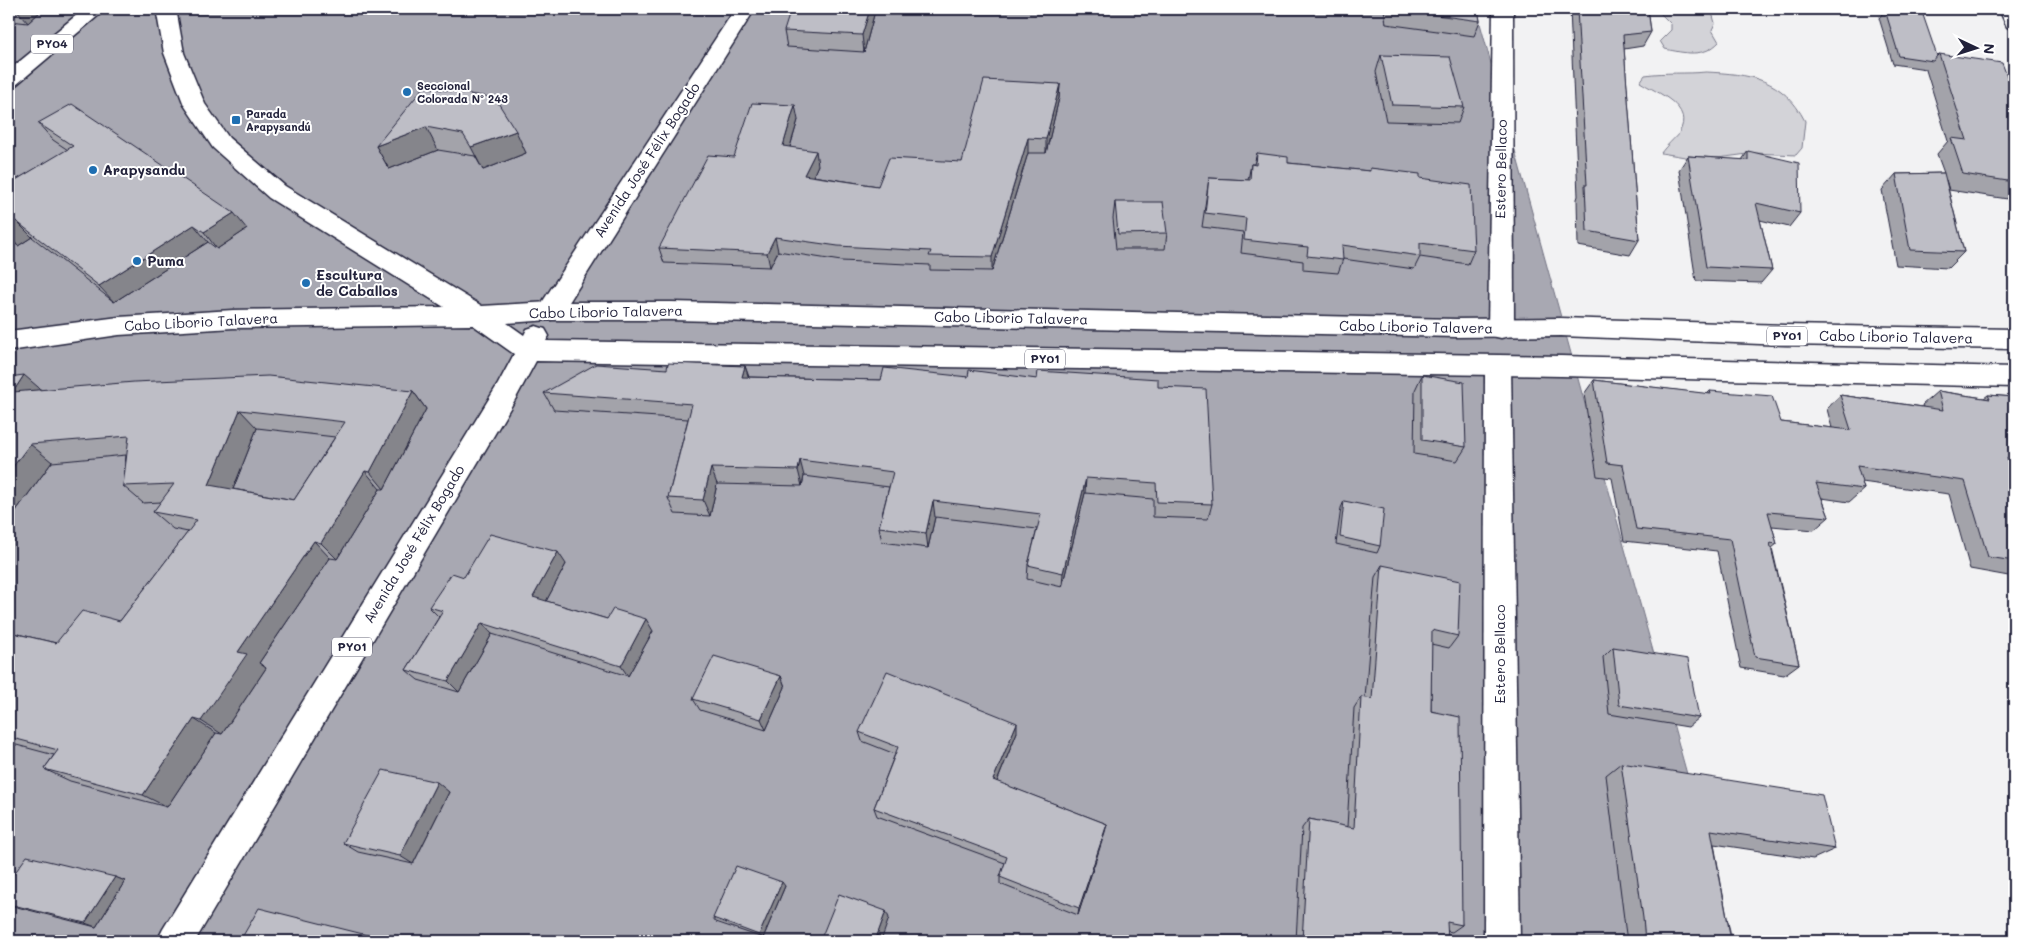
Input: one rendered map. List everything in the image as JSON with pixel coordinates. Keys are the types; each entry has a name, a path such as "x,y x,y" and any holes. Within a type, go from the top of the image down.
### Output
{"main road":[{"name":"PY04","path":"9,80 96,9"},
{"path":"169,9 167,14 174,53 195,105 221,144 277,192 478,316 528,351"},
{"name":"Avenida José Félix Bogado","path":"550,311 745,9"},
{"name":"Estero Bellaco","path":"1501,329 1503,9"},
{"path":"2009,9 2014,23"},
{"name":"Cabo Liborio Talavera","path":"9,341 119,326 224,319 478,316 550,311 672,311 1501,329 1561,327 1785,336 2014,339"},
{"name":"PY01","path":"550,311 528,351 1498,366 2014,377"},
{"name":"Avenida José Félix Bogado","path":"175,941 528,351"},
{"name":"Estero Bellaco","path":"1498,366 1502,941"}],"shaded area":[{"path":"9,9 1476,9 1733,941 9,941"},
{"path":"1656,9 1711,9 1715,23 1712,30 1719,42 1707,50 1694,53 1665,49 1660,41 1671,30 1671,24"},
{"path":"1706,72 1737,74 1750,77 1775,87 1786,95 1805,121 1802,148 1796,155 1755,153 1703,160 1661,153 1679,133 1683,124 1682,115 1672,102 1640,82 1645,75"}],"building":[{"path":"791,9 870,9 862,35 784,31"},
{"path":"1392,9 1478,9 1480,21"},
{"path":"1577,9 1648,9 1651,32 1623,35 1639,240 1587,231 1585,185 1587,185"},
{"path":"1885,10 1923,15 1937,56 1933,61 1899,56"},
{"path":"1939,54 2002,63 2014,94 2014,182 1963,174 1951,138 1967,140"},
{"path":"1381,55 1450,57 1464,107 1392,105"},
{"path":"984,80 1060,84 1046,139 1028,138 992,257 929,256 931,251 838,246 775,237 767,253 659,248 708,155 734,157 752,103 795,105 783,146 816,151 804,175 878,186 889,158 962,162"},
{"path":"424,87 495,98 516,131 471,147 463,134 426,127 376,146"},
{"path":"72,104 234,213 204,232 194,225 99,286 16,221 9,225 9,184 73,146 38,123"},
{"path":"1748,151 1799,163 1800,213 1756,203 1772,270 1706,267 1688,156 1748,160"},
{"path":"1257,153 1288,157 1288,163 1370,171 1370,168 1420,174 1420,178 1471,185 1474,250 1420,243 1420,256 1342,245 1343,260 1307,256 1308,247 1244,240 1246,218 1205,213 1209,178 1250,180 1251,164 1256,165"},
{"path":"1944,173 1964,252 1910,250 1896,174"},
{"path":"1115,202 1163,202 1167,233 1118,234"},
{"path":"668,363 745,366 742,377 881,380 884,368 968,377 969,370 1037,379 1038,371 1158,379 1158,387 1206,389 1212,504 1157,502 1156,483 1086,478 1063,573 1028,565 1041,514 933,501 926,533 879,527 893,472 800,460 798,470 711,468 703,500 668,498 692,404 544,393 596,364 667,369"},
{"path":"24,375 13,392 134,382 268,376 413,391 370,472 365,471 321,543 314,541 238,652 247,654 201,721 194,719 143,795 44,769 58,750 9,737 9,632 56,643 82,611 120,621 197,520 153,512 174,484 123,486 129,436 30,444 9,472 9,377","holes":["240,410 345,422 294,500 209,485"]},
{"path":"1422,375 1464,382 1466,447 1422,440"},
{"path":"1594,380 1711,394 1710,391 1772,396 1781,422 1851,430 1840,395 1943,410 1938,391 1990,399 1988,395 2014,397 2014,459 2007,458 2014,479 2014,561 1988,557 1965,481 1857,466 1864,489 1816,483 1829,517 1768,512 1777,544 1770,543 1799,664 1755,657 1730,539 1636,529 1623,465 1607,463"},
{"path":"1344,501 1384,509 1380,546 1340,537"},
{"path":"490,534 558,552 533,597 607,619 613,609 646,619 621,666 482,623 448,681 406,670 443,611 429,607 452,573 464,577"},
{"path":"1382,565 1460,581 1458,636 1432,630 1431,711 1460,717 1462,925 1447,922 1448,941 1302,941 1309,819 1354,828 1361,697 1372,699"},
{"path":"1613,647 1688,659 1699,718 1619,705"},
{"path":"714,656 781,676 761,719 693,699"},
{"path":"887,671 1017,723 993,780 1107,824 1079,908 1000,877 1007,857 874,808 898,747 859,732"},
{"path":"1621,763 1822,795 1835,849 1711,830 1731,940 1735,941 1645,941"},
{"path":"383,770 437,782 400,856 343,843"},
{"path":"27,856 115,877 85,923 9,904 9,881"},
{"path":"736,866 782,882 759,935 713,918"},
{"path":"839,894 886,911 875,941 820,941"},
{"path":"259,908 391,941 240,941"}],"place":[{"name":"Seccional Colorada Nº 243","path":"407,92"},
{"name":"Parada Arapysandú","path":"236,120"},
{"name":"Arapysandu","path":"93,170"},
{"name":"Puma","path":"137,261"},
{"name":"Escultura de Caballos","path":"306,283"}]}
